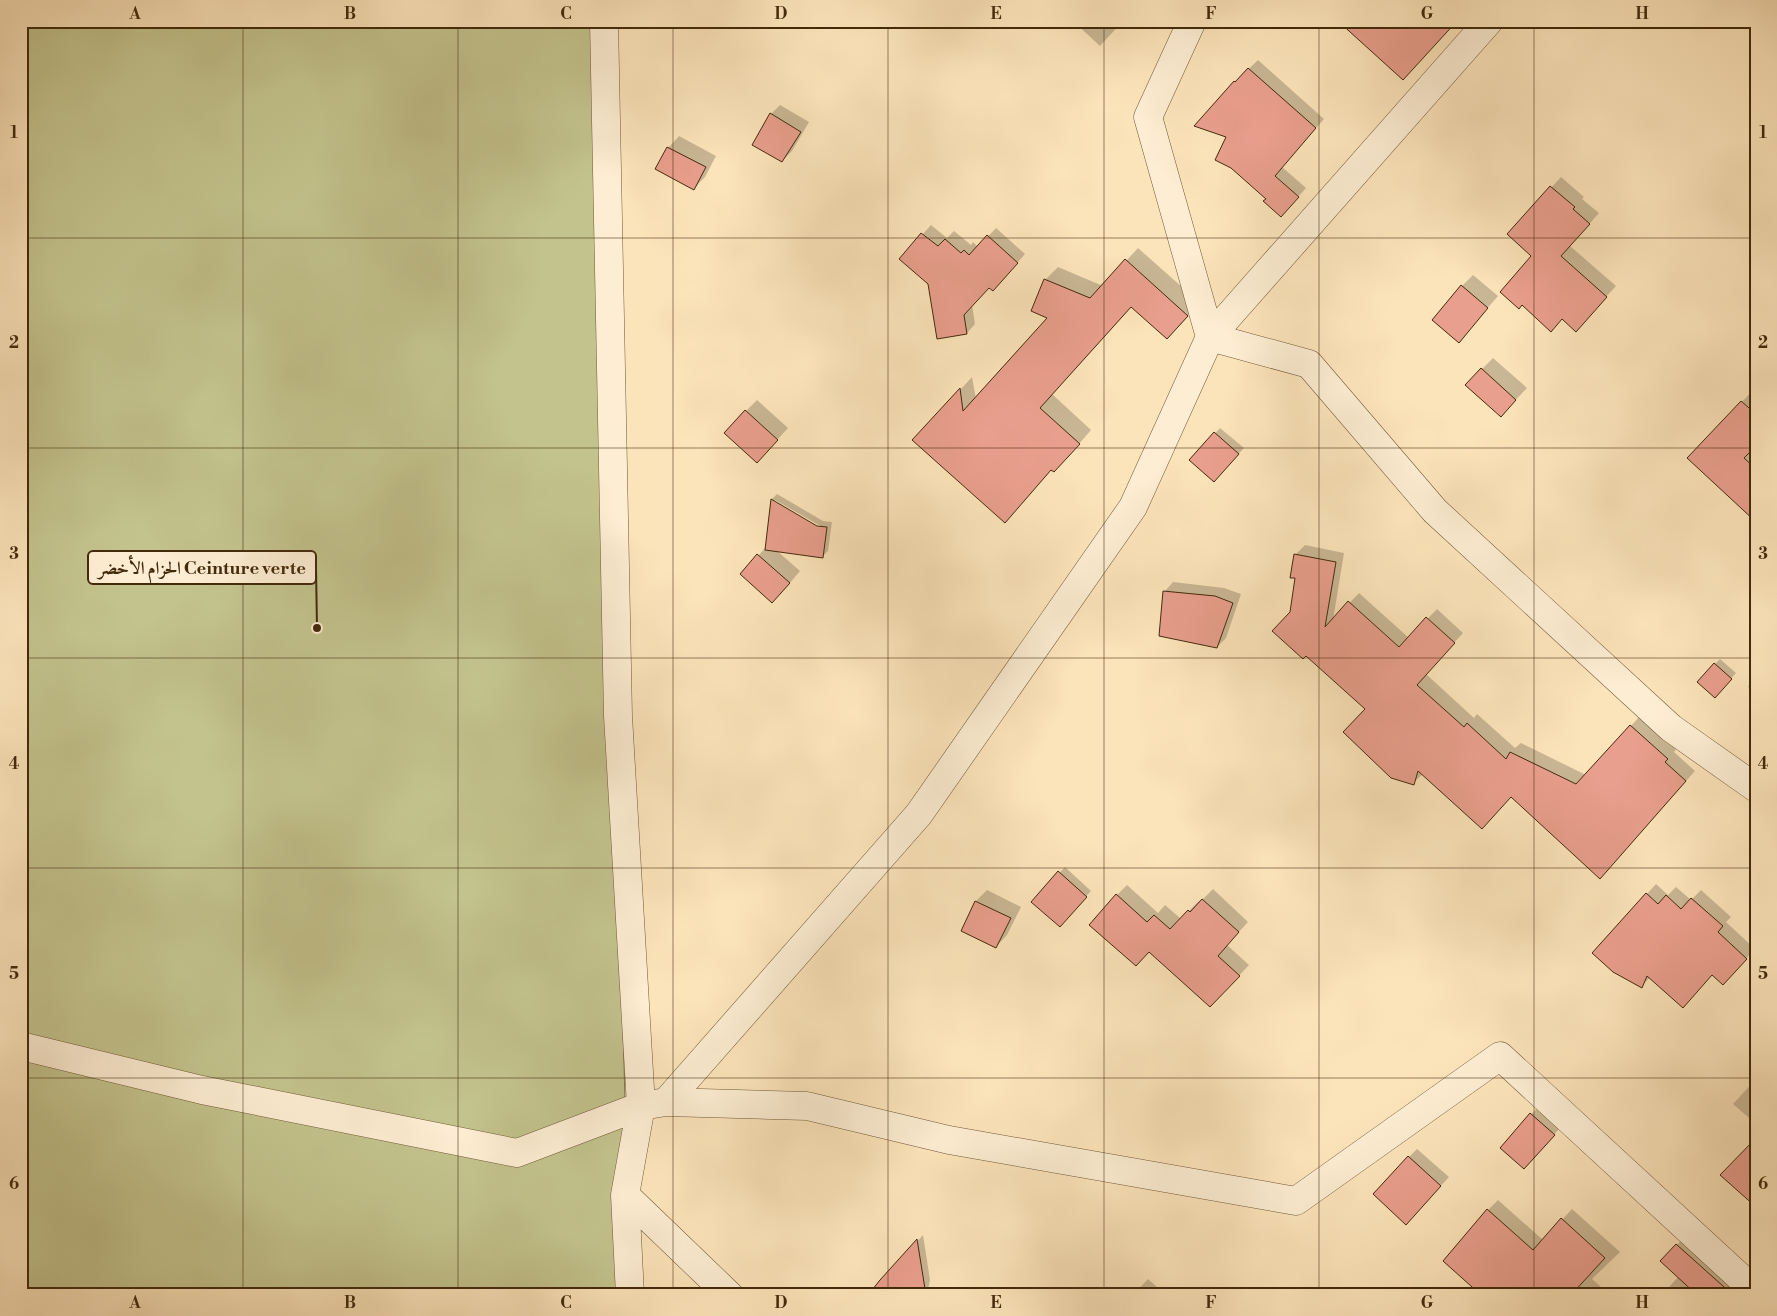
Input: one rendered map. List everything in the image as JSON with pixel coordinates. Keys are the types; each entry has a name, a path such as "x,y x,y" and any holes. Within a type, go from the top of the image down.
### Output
{"street":[{"path":"604,21 618,716 653,1104 625,1194 630,1295"},
{"path":"1192,21 1148,117 1210,337"},
{"path":"653,1104 919,814 1134,507 1210,337 1489,21"},
{"path":"1210,337 1309,364 1435,511 1671,728 1756,788"},
{"path":"21,1046 202,1090 517,1153 653,1104 807,1106 949,1140 1296,1200 1500,1056 1756,1292"},
{"path":"625,1194 729,1295"}],"green space":[{"path":"21,21 597,21 630,1295 21,1295"}],"building":[{"path":"1338,21 1457,21 1403,80"},
{"path":"1248,68 1316,128 1275,176 1299,197 1281,217 1263,201 1266,199 1231,168 1215,160 1226,137 1194,126"},
{"path":"770,113 801,132 782,162 752,145"},
{"path":"667,147 706,167 694,190 655,169"},
{"path":"1550,186 1575,207 1573,209 1590,224 1561,256 1607,297 1576,332 1562,319 1551,332 1522,305 1519,309 1500,292 1531,256 1507,234"},
{"path":"921,233 938,246 945,239 961,253 964,250 969,255 987,235 1018,263 993,291 989,288 964,315 967,334 937,339 928,284 899,259"},
{"path":"1125,259 1188,316 1167,339 1131,307 1040,408 1080,444 1054,472 1051,470 1005,523 912,440 960,388 963,411 1047,318 1031,311 1044,279 1090,298"},
{"path":"1461,285 1488,308 1459,343 1432,320"},
{"path":"1481,368 1516,400 1501,417 1465,385"},
{"path":"1741,401 1756,414 1756,446 1744,458 1756,469 1756,522 1687,458"},
{"path":"745,410 778,440 757,463 724,433"},
{"path":"1214,432 1239,454 1214,482 1189,460"},
{"path":"771,499 817,526 827,527 823,558 765,550"},
{"path":"757,554 790,583 772,603 740,574"},
{"path":"1294,554 1336,562 1325,627 1348,601 1399,647 1426,617 1455,643 1417,685 1464,727 1467,723 1506,759 1510,752 1576,784 1630,725 1668,759 1665,762 1686,781 1600,879 1511,797 1482,829 1418,771 1414,785 1391,778 1343,732 1365,709 1306,656 1303,659 1272,631 1290,612 1295,578 1290,578"},
{"path":"1163,591 1215,596 1233,603 1217,648 1159,636"},
{"path":"1714,663 1732,679 1715,698 1697,682"},
{"path":"1058,871 1087,897 1060,927 1031,902"},
{"path":"1646,893 1658,904 1666,895 1681,909 1691,898 1723,926 1718,932 1747,959 1723,985 1712,975 1683,1008 1647,976 1642,988 1613,972 1592,953"},
{"path":"1116,894 1147,922 1154,915 1170,929 1188,910 1190,912 1202,899 1239,932 1218,956 1240,976 1210,1007 1149,952 1136,966 1089,925"},
{"path":"975,901 1011,918 996,948 961,931"},
{"path":"1530,1113 1555,1135 1524,1169 1500,1148"},
{"path":"1756,1138 1756,1207 1720,1175"},
{"path":"1408,1156 1441,1186 1406,1225 1373,1194"},
{"path":"1487,1209 1533,1250 1561,1218 1605,1258 1571,1295 1481,1295 1443,1261"},
{"path":"917,1239 926,1295 868,1295 880,1280"},
{"path":"1676,1244 1733,1295 1697,1295 1660,1261"}],"place":[{"name":"الحزام الأخضر Ceinture verte","path":"317,628"}]}
